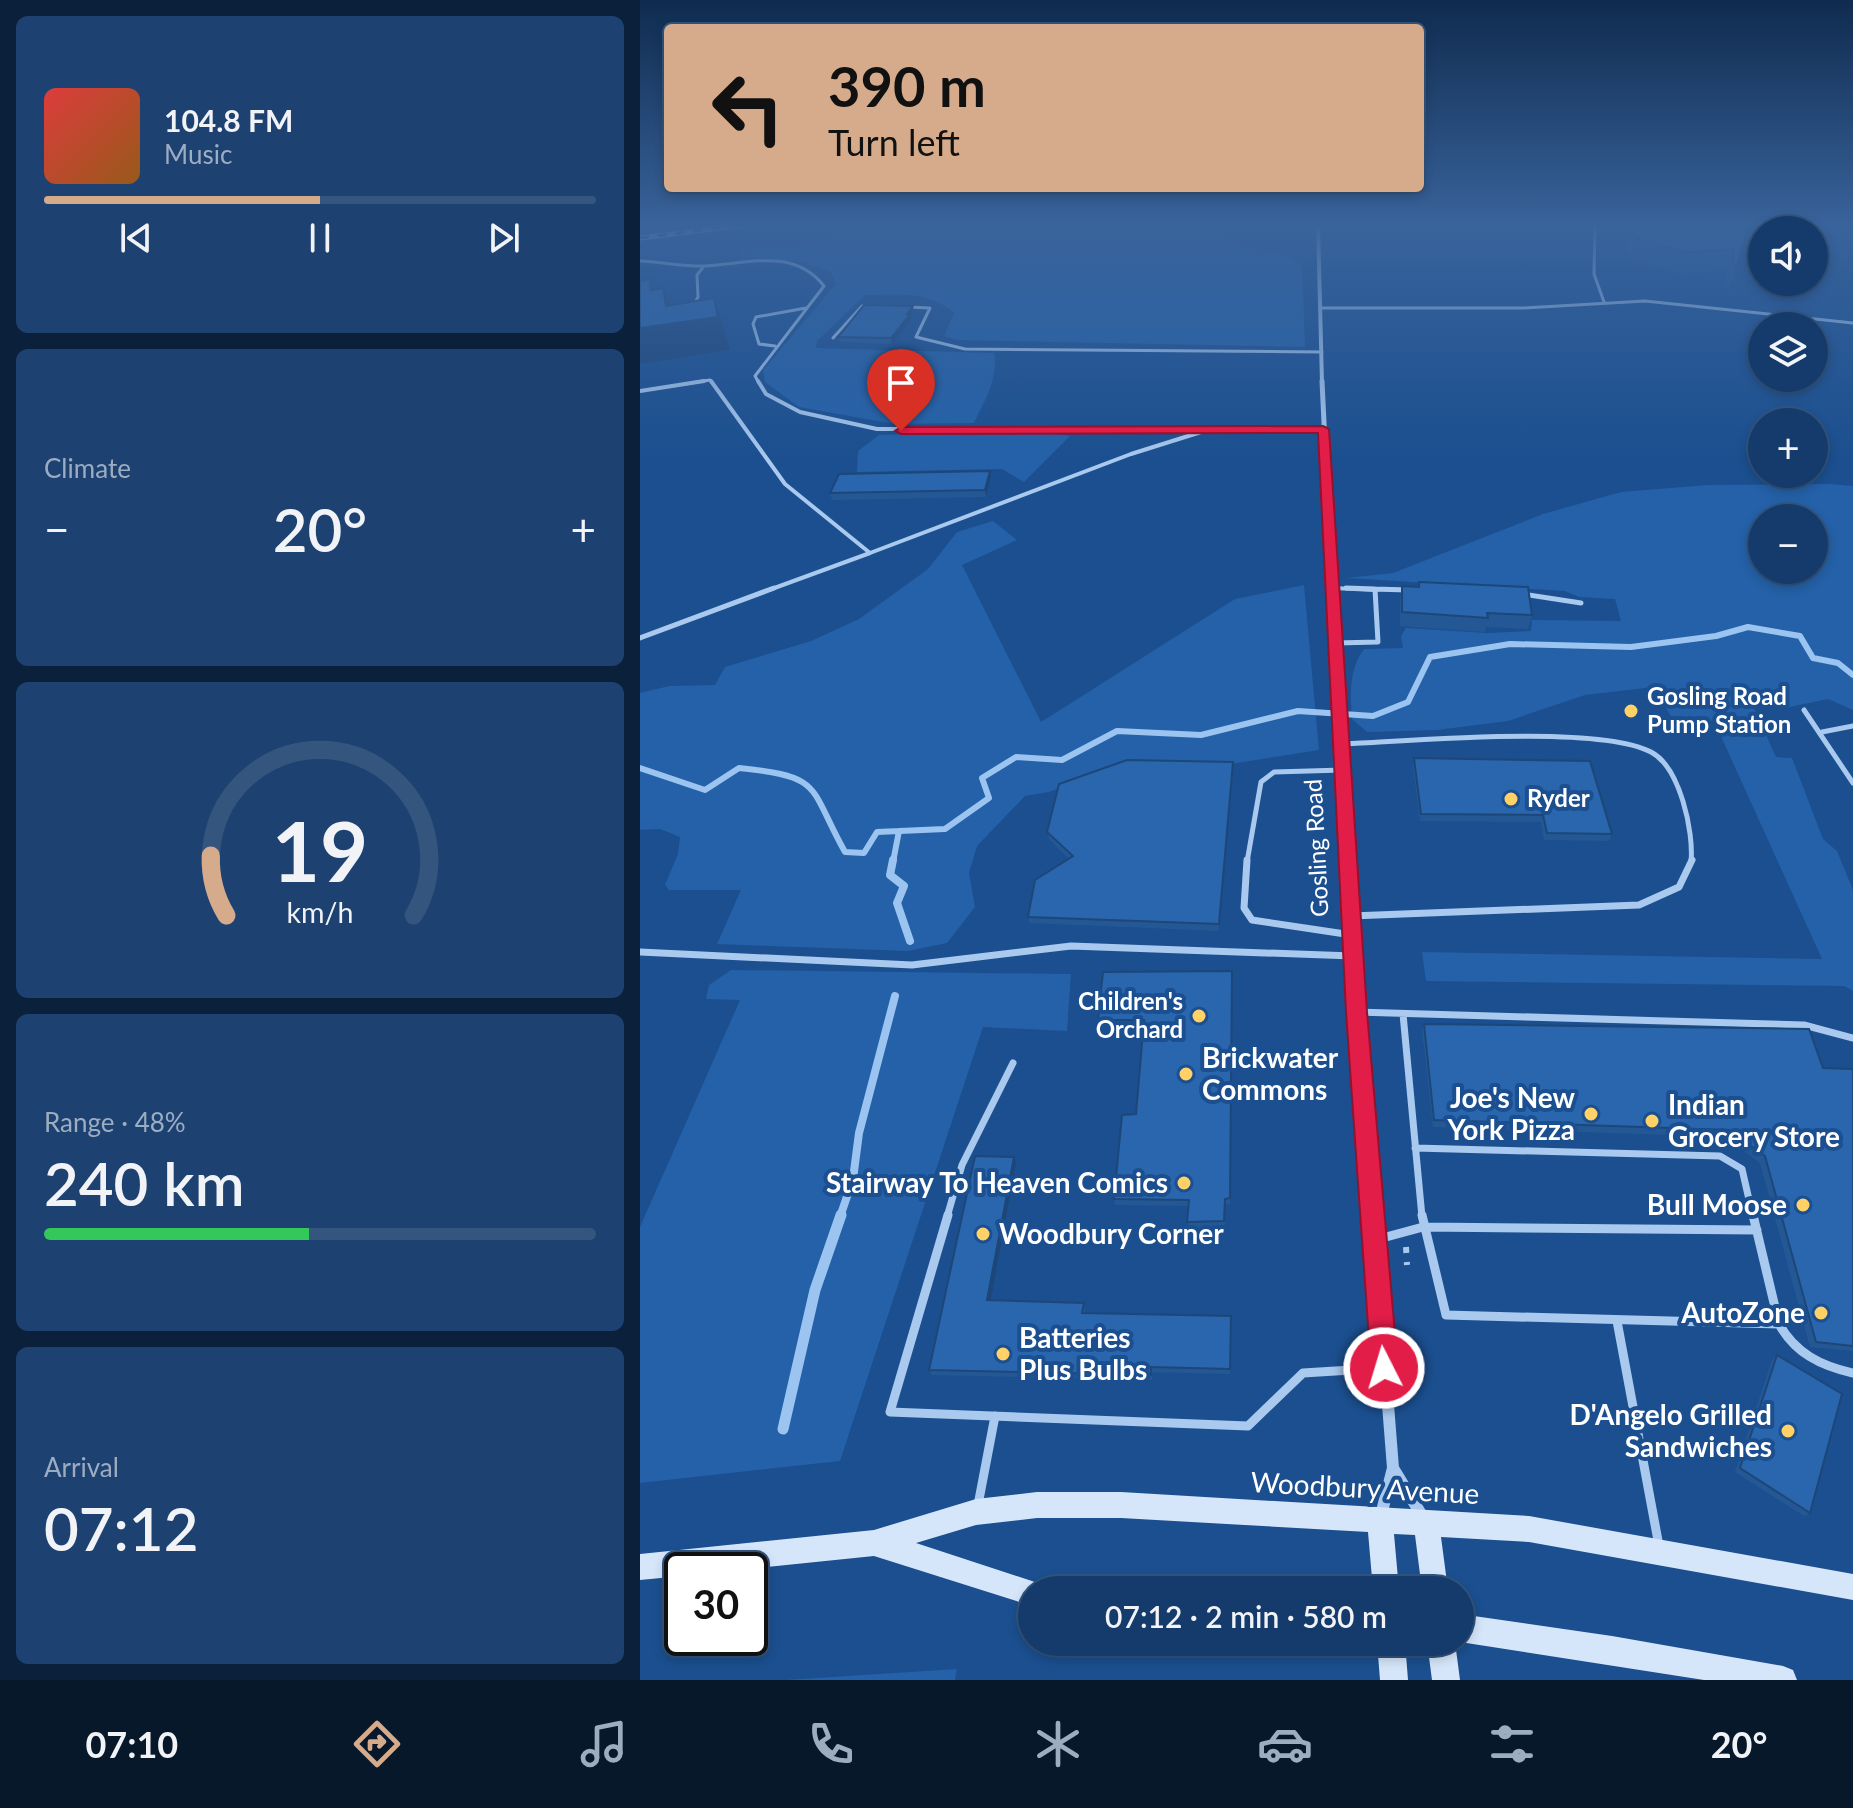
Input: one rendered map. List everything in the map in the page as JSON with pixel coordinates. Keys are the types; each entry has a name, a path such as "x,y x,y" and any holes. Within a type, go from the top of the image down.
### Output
{"main road":[{"name":"Woodbury Avenue","path":"640,1567 874,1543 976,1512 1037,1505 1121,1505 1529,1529 1853,1587"},
{"name":"Gosling Road","path":"1380,1520 1385,1576"},
{"name":"Gosling Road","path":"1426,1523 1433,1576"},
{"name":"Woodbury Avenue","path":"874,1543 1018,1589"},
{"path":"1474,1630 1783,1680"},
{"path":"1392,1656 1394,1680"},
{"path":"1443,1656 1446,1680"}],"street":[{"name":"Gosling Road","path":"1320,301 1323,429 1356,1012 1393,1468 1380,1520"},
{"name":"Gosling Road","path":"1393,1468 1426,1523"}],"lane":[{"path":"695,319 696,301"},
{"path":"811,301 755,376 766,394 800,412 848,425 901,431 1323,429"},
{"path":"1320,308 1523,308 1629,301"},
{"path":"1649,301 1853,323"},
{"path":"833,338 862,306 876,306"},
{"path":"903,307 930,308 916,337 965,349 1322,352"},
{"path":"775,346 759,344 753,324 756,317 806,308"},
{"path":"640,391 710,380 785,484 870,553"},
{"path":"640,638 1131,454 1210,429"},
{"path":"1333,588 1420,590"},
{"path":"1336,643 1378,642 1375,589"},
{"path":"1511,593 1581,603"},
{"path":"1804,710 1822,732 1853,783"},
{"path":"1822,732 1853,726"},
{"path":"1342,744 1500,739 1628,743 1650,750 1667,764 1677,786 1692,844 1688,877 1671,896 1639,905 1351,916"},
{"path":"1343,770 1274,772 1261,782 1248,848 1244,908 1252,920 1270,925 1352,935"},
{"path":"640,952 912,965 1071,946 1353,956"},
{"path":"1356,1012 1804,1025 1853,1038"},
{"path":"1403,1014 1423,1227 1446,1315 1779,1324"},
{"path":"1013,1063 962,1165 890,1412 1248,1426 1303,1373 1384,1368"},
{"path":"1415,1148 1720,1156 1742,1169 1779,1324 1787,1340 1829,1369 1853,1373"},
{"path":"1373,1240 1423,1227 1757,1230"},
{"path":"1617,1321 1659,1550"},
{"path":"976,1512 995,1416"}],"shaded area":[{"path":"821,301 858,301 817,341 816,348 994,353 995,362 993,380 974,423 894,424 799,407 765,382 763,370"},
{"path":"936,301 1303,301 1305,347 956,340 944,336 954,313"},
{"path":"1035,431 1070,436 1024,482 1002,469 857,472 858,451 879,435"},
{"path":"1828,484 1853,486 1853,710 1828,699 1785,708 1753,706 1776,757 1792,758 1823,839 1837,851 1853,890 1853,991 1844,986 1426,981 1422,952 1822,959 1714,721 1673,720 1654,687 1585,695 1508,721 1437,730 1367,732 1352,719 1352,682 1359,657 1364,649 1403,648 1401,636 1406,628 1487,633 1531,631 1532,620 1621,621 1615,599 1579,597 1565,591 1346,578 1393,573 1543,514 1621,492 1707,485 1748,485 1748,488 1828,488"},
{"path":"993,521 1017,540 962,565 1041,722 1235,599 1304,585 1319,750 1224,765 1130,762 1049,792 1025,796 977,846 969,873 975,907 947,943 908,951 717,944 741,890 669,890 665,885 678,854 680,837 660,829 640,830 640,693 669,686 715,685 725,667 811,641 859,619 928,569 957,532"},
{"path":"731,970 1071,974 1067,1031 983,1027 840,1461 640,1483 640,1227 740,1000 706,999 709,985"},
{"path":"957,1669 955,1680 785,1680"}],"building":[{"path":"640,301 665,301 666,306 715,301 718,317 640,328"},
{"path":"864,305 913,306 891,338 838,337"},
{"path":"990,471 985,490 830,493 839,474"},
{"path":"1419,582 1528,587 1532,615 1487,613 1488,618 1402,612 1402,586 1419,587"},
{"path":"1414,758 1590,761 1612,834 1547,833 1543,815 1421,814"},
{"path":"1127,760 1233,762 1219,924 1028,917 1035,880 1073,856 1047,832 1059,784"},
{"name":"Brickwater Commons","path":"1232,971 1230,1198 1225,1199 1224,1221 1187,1222 1189,1200 1114,1199 1122,1115 1136,1114 1144,1020 1098,1020 1103,972"},
{"path":"1424,1024 1809,1029 1823,1068 1853,1069 1853,1346 1816,1342 1765,1156 1729,1130 1434,1120"},
{"name":"Woodbury Corner","path":"975,1156 1014,1157 987,1300 1084,1303 1082,1313 1231,1316 1230,1369 1151,1367 1151,1375 929,1370"},
{"name":"D'Angelo Grilled Sandwiches","path":"1777,1355 1842,1394 1810,1513 1740,1468"}],"waterway":[{"path":"899,831 945,829 989,798 982,778 1016,757 1062,760 1117,731 1201,735 1298,711 1373,716 1408,702 1430,657 1510,644 1631,647 1716,636 1748,627 1800,636 1813,658 1838,663 1853,675"},
{"path":"640,768 705,790 739,768 767,771 801,781 818,799 845,852 864,853 877,832 899,831"},
{"path":"893,862 899,831"},
{"path":"893,860 890,875 904,886 897,903 910,941"},
{"path":"840,1217 853,1179 859,1133 895,996"},
{"path":"783,1429 815,1290 841,1215"}],"place":[{"name":"Gosling Road Pump Station","path":"1631,711"},
{"name":"Ryder","path":"1511,799"},
{"name":"Children's Orchard","path":"1199,1016"},
{"name":"Brickwater Commons","path":"1186,1074"},
{"name":"Joe's New York Pizza","path":"1591,1114"},
{"name":"Indian Grocery Store","path":"1652,1121"},
{"name":"Stairway To Heaven Comics","path":"1184,1183"},
{"name":"Bull Moose","path":"1803,1205"},
{"name":"Woodbury Corner","path":"983,1234"},
{"name":"AutoZone","path":"1821,1313"},
{"name":"Batteries Plus Bulbs","path":"1003,1354"},
{"name":"D'Angelo Grilled Sandwiches","path":"1788,1431"}],"route":[{"path":"901,431 1323,429 1356,1012 1384,1368"}]}
